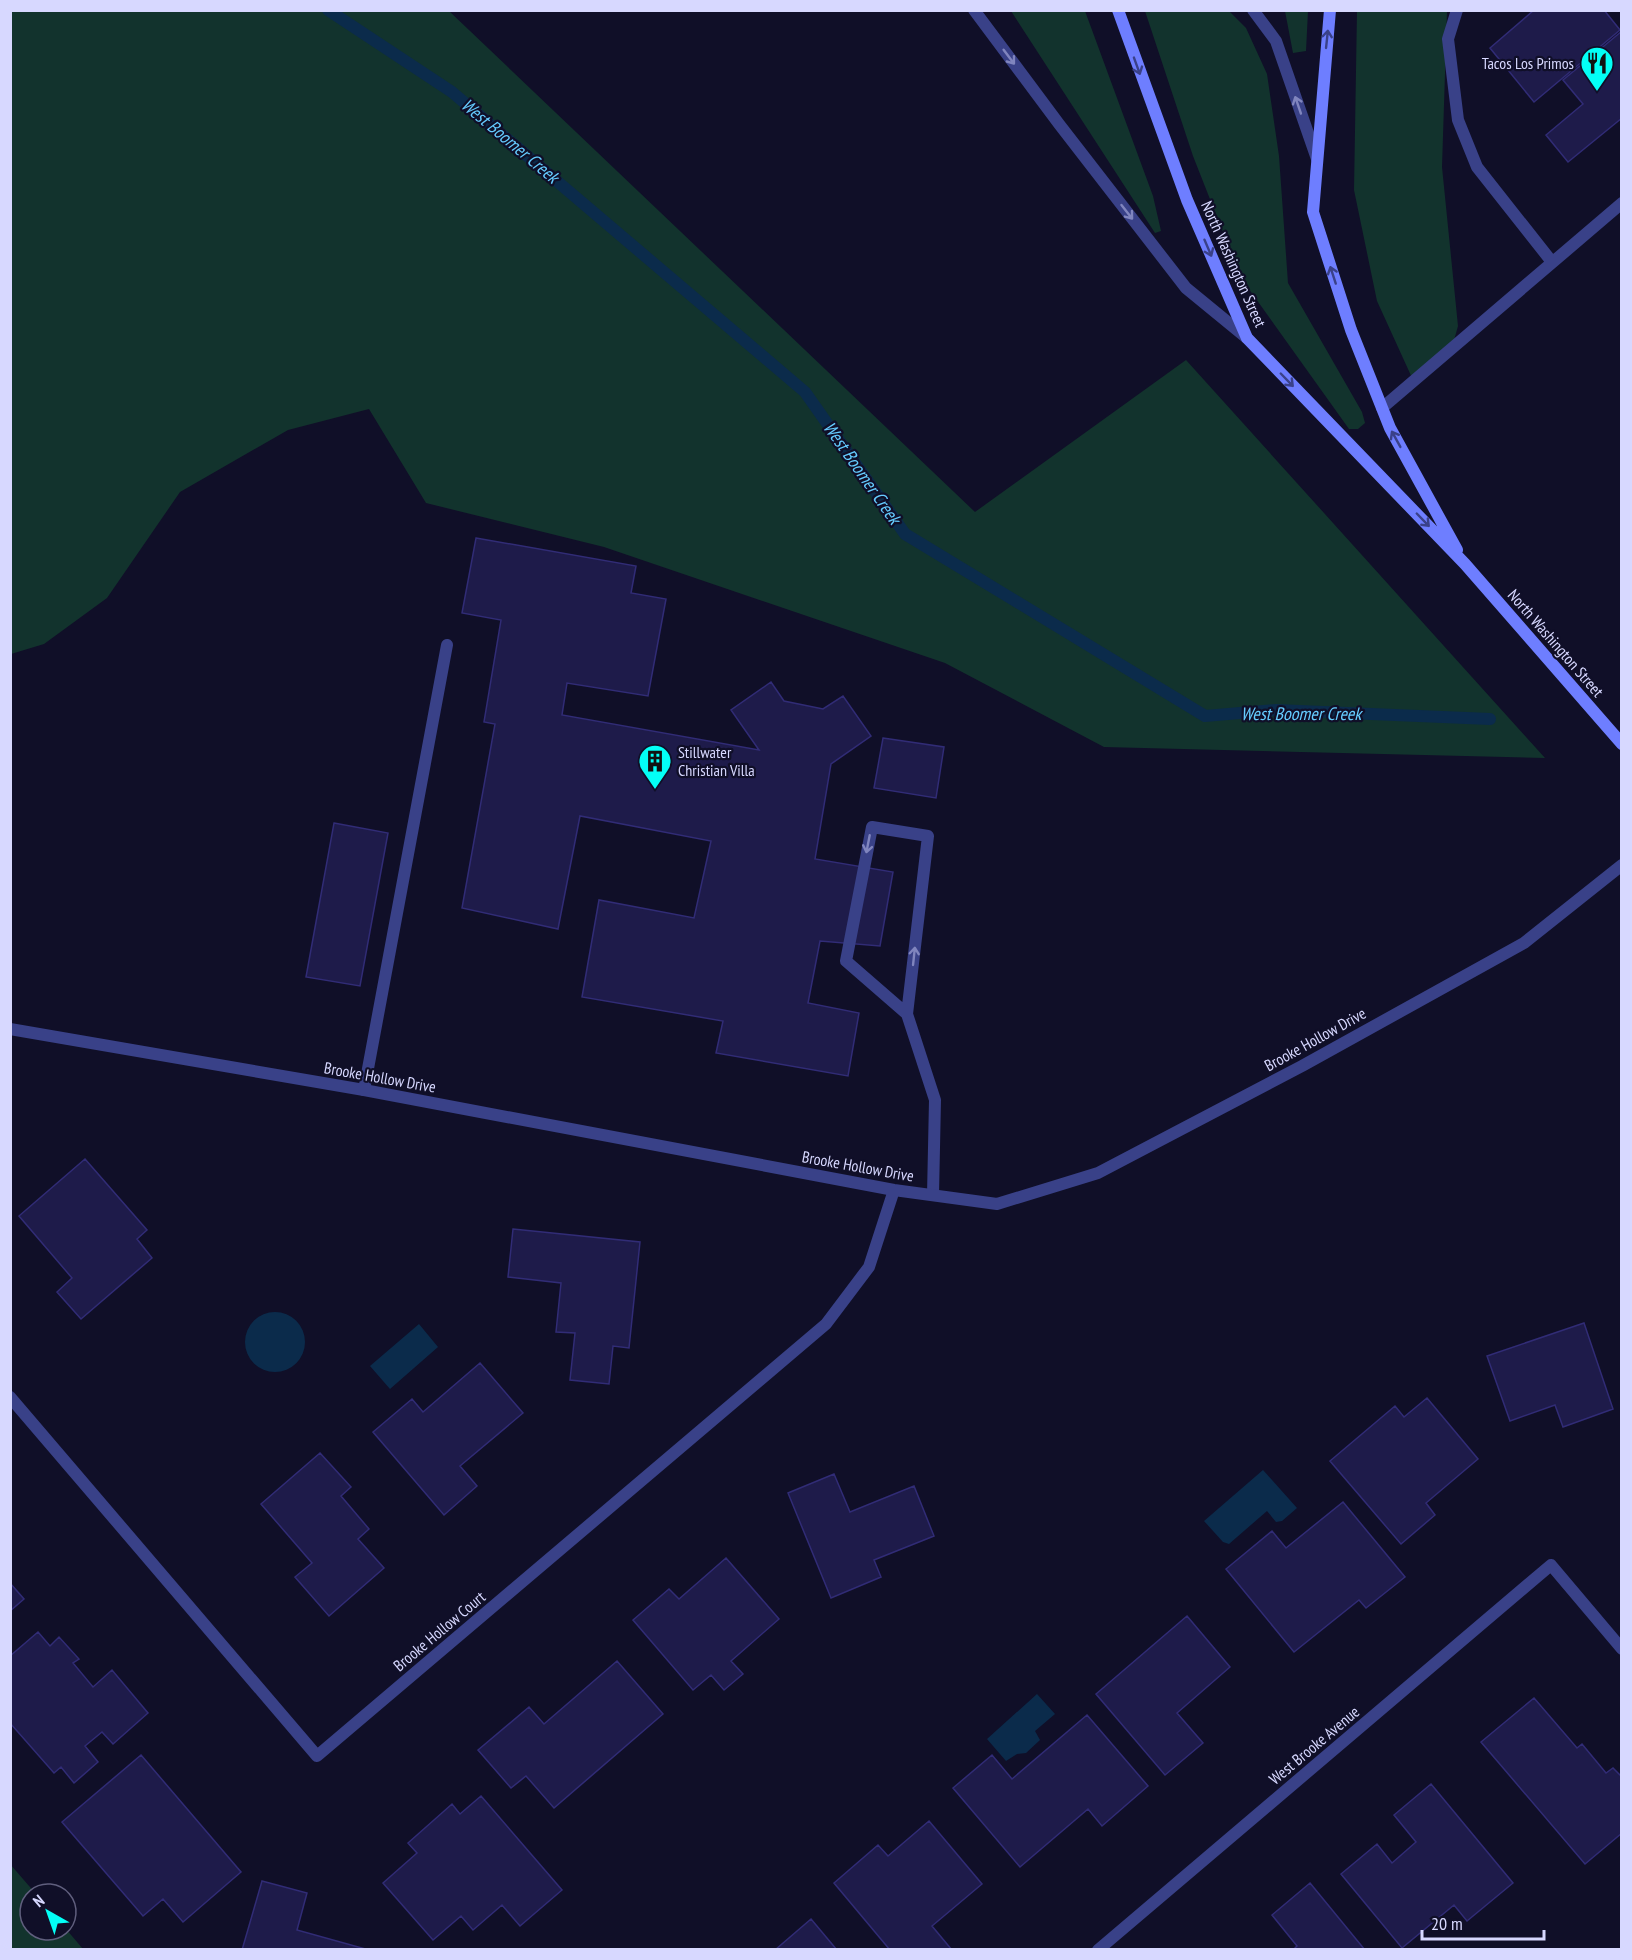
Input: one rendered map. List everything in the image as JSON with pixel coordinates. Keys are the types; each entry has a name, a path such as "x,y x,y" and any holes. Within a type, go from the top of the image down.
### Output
{"main road":[{"name":"North Washington Street","path":"1118,10 1187,200 1247,338 1465,564 1622,744"},
{"name":"North Washington Street","path":"1330,10 1313,212 1351,330 1390,428 1465,564"}],"street":[{"path":"974,10 1186,288 1247,338"},
{"path":"1253,10 1276,41 1318,160"},
{"path":"1457,10 1448,39 1458,120 1477,167 1552,262"},
{"path":"1382,408 1622,203"},
{"path":"364,1090 447,645"},
{"path":"907,1014 846,961 872,827 928,836 907,1014 935,1100 933,1195"},
{"name":"Brooke Hollow Drive","path":"10,1029 364,1090 894,1190 997,1204 1098,1173 1302,1066 1524,943 1622,865"},
{"name":"Brooke Hollow Court","path":"10,1397 317,1756 826,1324 869,1267 894,1190"},
{"name":"West Brooke Avenue","path":"1098,1950 1551,1565 1622,1649"}],"green space":[{"path":"11,10 449,11 975,512 1186,360 1545,758 1104,747 945,663 604,547 426,503 369,409 288,430 180,492 107,598 44,644 11,654"},
{"path":"1011,11 1085,11 1153,196 1161,231 1155,233"},
{"path":"1145,11 1229,11 1246,28 1267,74 1279,156 1288,283 1362,412 1365,423 1358,429 1349,429 1241,278 1193,156"},
{"path":"1285,11 1308,11 1306,51 1293,53"},
{"path":"1357,11 1447,11 1442,167 1458,326 1451,351 1413,380 1377,301 1354,190"},
{"path":"10,1864 26,1882 18,1882 18,1942 77,1942 83,1949 11,1949"}],"water":[{"path":"269,1312 281,1312 292,1317 300,1325 305,1342 303,1354 292,1367 281,1372 269,1372 258,1367 250,1359 245,1348 245,1336 250,1325 258,1317"},
{"path":"419,1324 438,1347 390,1389 370,1366"},
{"path":"1263,1470 1297,1508 1282,1521 1276,1522 1267,1511 1229,1544 1223,1542 1204,1521"},
{"path":"1037,1694 1055,1714 1035,1731 1040,1740 1026,1753 1017,1754 1006,1761 987,1739"}],"building":[{"path":"1534,10 1604,10 1620,30 1534,102 1490,48"},
{"name":"Tacos Los Primos","path":"1622,31 1622,118 1568,162 1546,135 1583,104 1563,80"},
{"name":"Stillwater Christian Villa","path":"476,538 636,566 631,593 666,599 648,696 567,683 562,715 759,750 731,710 771,682 784,701 823,709 843,696 871,736 831,764 815,859 893,872 880,946 820,941 808,1003 859,1013 848,1076 716,1053 723,1021 582,997 599,900 694,918 711,841 580,816 558,929 462,908 495,724 484,722 501,620 462,613"},
{"path":"883,738 944,747 936,798 874,788"},
{"path":"334,823 388,833 360,986 306,977"},
{"path":"85,1159 147,1230 137,1239 152,1258 81,1319 57,1292 72,1278 19,1216"},
{"path":"513,1229 640,1242 629,1348 613,1346 609,1384 570,1380 575,1333 556,1332 561,1283 508,1277"},
{"path":"1584,1323 1613,1409 1563,1427 1555,1405 1510,1421 1487,1356"},
{"path":"480,1363 523,1413 460,1466 477,1486 444,1515 373,1432 412,1399 423,1412"},
{"path":"1427,1398 1478,1459 1426,1503 1435,1515 1401,1544 1330,1461 1395,1406 1404,1417"},
{"path":"320,1453 351,1487 341,1496 369,1529 358,1539 384,1568 329,1616 295,1577 312,1563 261,1504"},
{"path":"834,1474 850,1512 914,1486 934,1536 874,1560 881,1577 831,1598 788,1493"},
{"path":"1343,1502 1405,1577 1366,1608 1359,1600 1294,1652 1226,1569 1272,1531 1286,1548"},
{"path":"726,1558 779,1619 731,1661 743,1674 724,1690 711,1675 693,1690 633,1620 669,1589 679,1599"},
{"path":"10,1583 24,1599 10,1611"},
{"path":"1187,1616 1230,1667 1177,1713 1203,1743 1165,1775 1096,1694"},
{"path":"38,1632 50,1646 59,1637 79,1659 73,1663 93,1687 112,1670 148,1713 113,1744 102,1732 85,1746 98,1762 74,1783 61,1767 54,1773 10,1723 10,1656"},
{"path":"617,1661 663,1714 554,1808 526,1776 511,1788 478,1750 529,1707 544,1724"},
{"path":"1534,1698 1577,1748 1582,1744 1606,1773 1613,1768 1622,1777 1622,1833 1585,1864 1481,1742"},
{"path":"1087,1715 1148,1786 1102,1826 1088,1809 1020,1867 953,1788 992,1755 1012,1779"},
{"path":"141,1755 241,1872 183,1922 163,1899 143,1916 62,1822"},
{"path":"1431,1784 1513,1883 1467,1921 1454,1905 1402,1948 1341,1874 1377,1844 1392,1863 1416,1842 1394,1815"},
{"path":"481,1796 562,1890 520,1926 502,1905 473,1930 461,1916 433,1940 383,1883 417,1853 408,1843 452,1804 460,1814"},
{"path":"929,1821 982,1884 932,1926 952,1950 890,1950 834,1883 878,1845 888,1856"},
{"path":"262,1881 307,1893 297,1930 369,1950 242,1950"},
{"path":"1310,1883 1365,1950 1293,1950 1297,1946 1272,1915"},
{"path":"811,1919 837,1950 775,1950"}],"waterway":[{"name":"West Boomer Creek","path":"328,10 452,92 805,392 905,534 1205,716 1276,710 1490,719"}],"place":[{"name":"Tacos Los Primos","path":"1597,92"},
{"name":"Stillwater Christian Villa","path":"655,790"}]}
